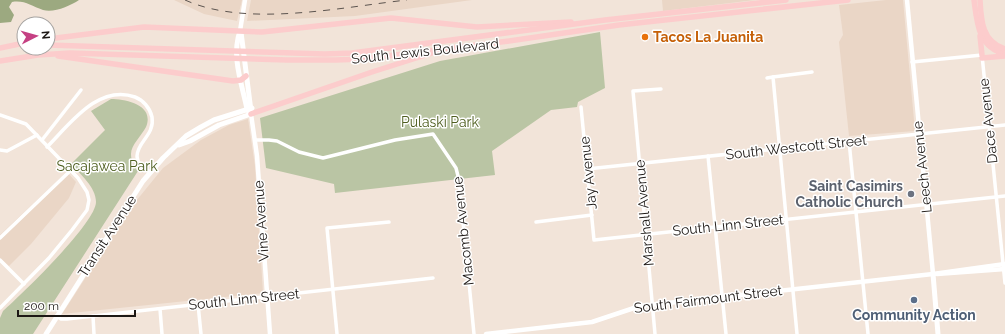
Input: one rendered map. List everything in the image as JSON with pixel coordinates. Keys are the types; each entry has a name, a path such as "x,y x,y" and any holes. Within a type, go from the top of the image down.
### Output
{"main road":[{"name":"South Lewis Boulevard","path":"56,45 325,54 360,52 605,20 786,0"},
{"name":"South Lewis Boulevard","path":"56,54 336,60 455,48 618,26 848,0"},
{"path":"974,0 982,56 1005,55"},
{"path":"980,0 984,32 992,43 1005,49"},
{"path":"56,38 144,27 240,31 276,30 391,18 477,27 605,20"},
{"path":"240,31 250,110"},
{"path":"240,31 237,41 238,64 250,110"},
{"path":"979,33 992,48 1005,55"},
{"path":"0,49 16,45"},
{"path":"0,49 16,47"},
{"path":"250,110 400,63 455,48"},
{"name":"South Lewis Boulevard","path":"0,61 32,56"},
{"path":"48,56 105,62 233,81 241,80 246,76"},
{"name":"Transit Avenue","path":"46,334 56,316 150,172 178,145 190,141 250,110"},
{"name":"Leech Avenue","path":"933,274 938,334"}],"street":[{"path":"240,31 246,0"},
{"name":"Leech Avenue","path":"906,0 933,274"},
{"path":"912,62 982,56"},
{"name":"Dace Avenue","path":"982,56 1005,283"},
{"path":"766,78 812,72"},
{"path":"773,77 797,334"},
{"name":"Marshall Avenue","path":"655,334 633,91 661,89"},
{"path":"42,140 81,90"},
{"path":"47,147 96,101 112,95 128,95 143,101 152,117 150,132 139,148 137,157 140,164 150,172"},
{"name":"Jay Avenue","path":"581,107 594,240"},
{"name":"Vine Avenue","path":"250,110 255,140 270,334"},
{"path":"0,115 26,124 42,140 87,192 88,206 72,230 49,258 0,308"},
{"name":"South Westcott Street","path":"587,169 1005,125"},
{"name":"Macomb Avenue","path":"255,140 277,141 299,152 323,158 395,140 433,134 456,168 459,180 474,334"},
{"path":"0,150 8,152 37,135"},
{"path":"849,141 868,334"},
{"path":"708,156 726,334"},
{"path":"0,238 70,171"},
{"name":"South Linn Street","path":"594,240 1005,196"},
{"path":"536,222 592,215"},
{"path":"337,334 328,228 389,222"},
{"path":"0,260 24,284"},
{"name":"South Fairmount Street","path":"486,334 592,322 632,307 653,304 933,274 1004,264"},
{"name":"South Fairmount Street","path":"933,274 941,275 1004,269"},
{"name":"South Linn Street","path":"56,316 67,319 433,278"},
{"path":"198,304 201,334"},
{"path":"160,308 162,334"},
{"path":"93,316 94,334"}],"shaded area":[{"path":"174,0 242,0 237,21 204,14"},
{"path":"251,0 472,0 355,16 247,21"},
{"path":"662,0 755,0 663,11"},
{"path":"886,0 903,0 915,131 849,136 839,42 843,35 839,5"},
{"path":"248,119 255,166 263,293 62,314 132,206 163,168 201,140 229,125"},
{"path":"67,172 76,182 69,198 31,244 9,266 0,258 0,235"}],"green space":[{"path":"0,0 79,0 67,7 52,11 43,10 24,3 12,2 9,7 14,15 11,22 0,23"},
{"name":"Pulaski Park","path":"600,32 605,88 578,102 577,107 551,110 492,151 495,175 335,193 334,184 266,168 260,118 440,61"},
{"name":"Sacajawea Park","path":"111,99 131,102 143,108 146,113 148,119 146,127 131,151 132,161 138,171 33,334 0,334 0,318 3,311 56,258 84,226 93,212 96,202 93,191 87,181 71,164 105,130 91,111"}],"railway":[{"path":"185,0 210,8 237,13 265,14 295,13 407,0"}],"place":[{"name":"Tacos La Juanita","path":"645,37"},
{"name":"Saint Casimirs Catholic Church","path":"911,194"},
{"name":"Community Action","path":"914,300"}]}
